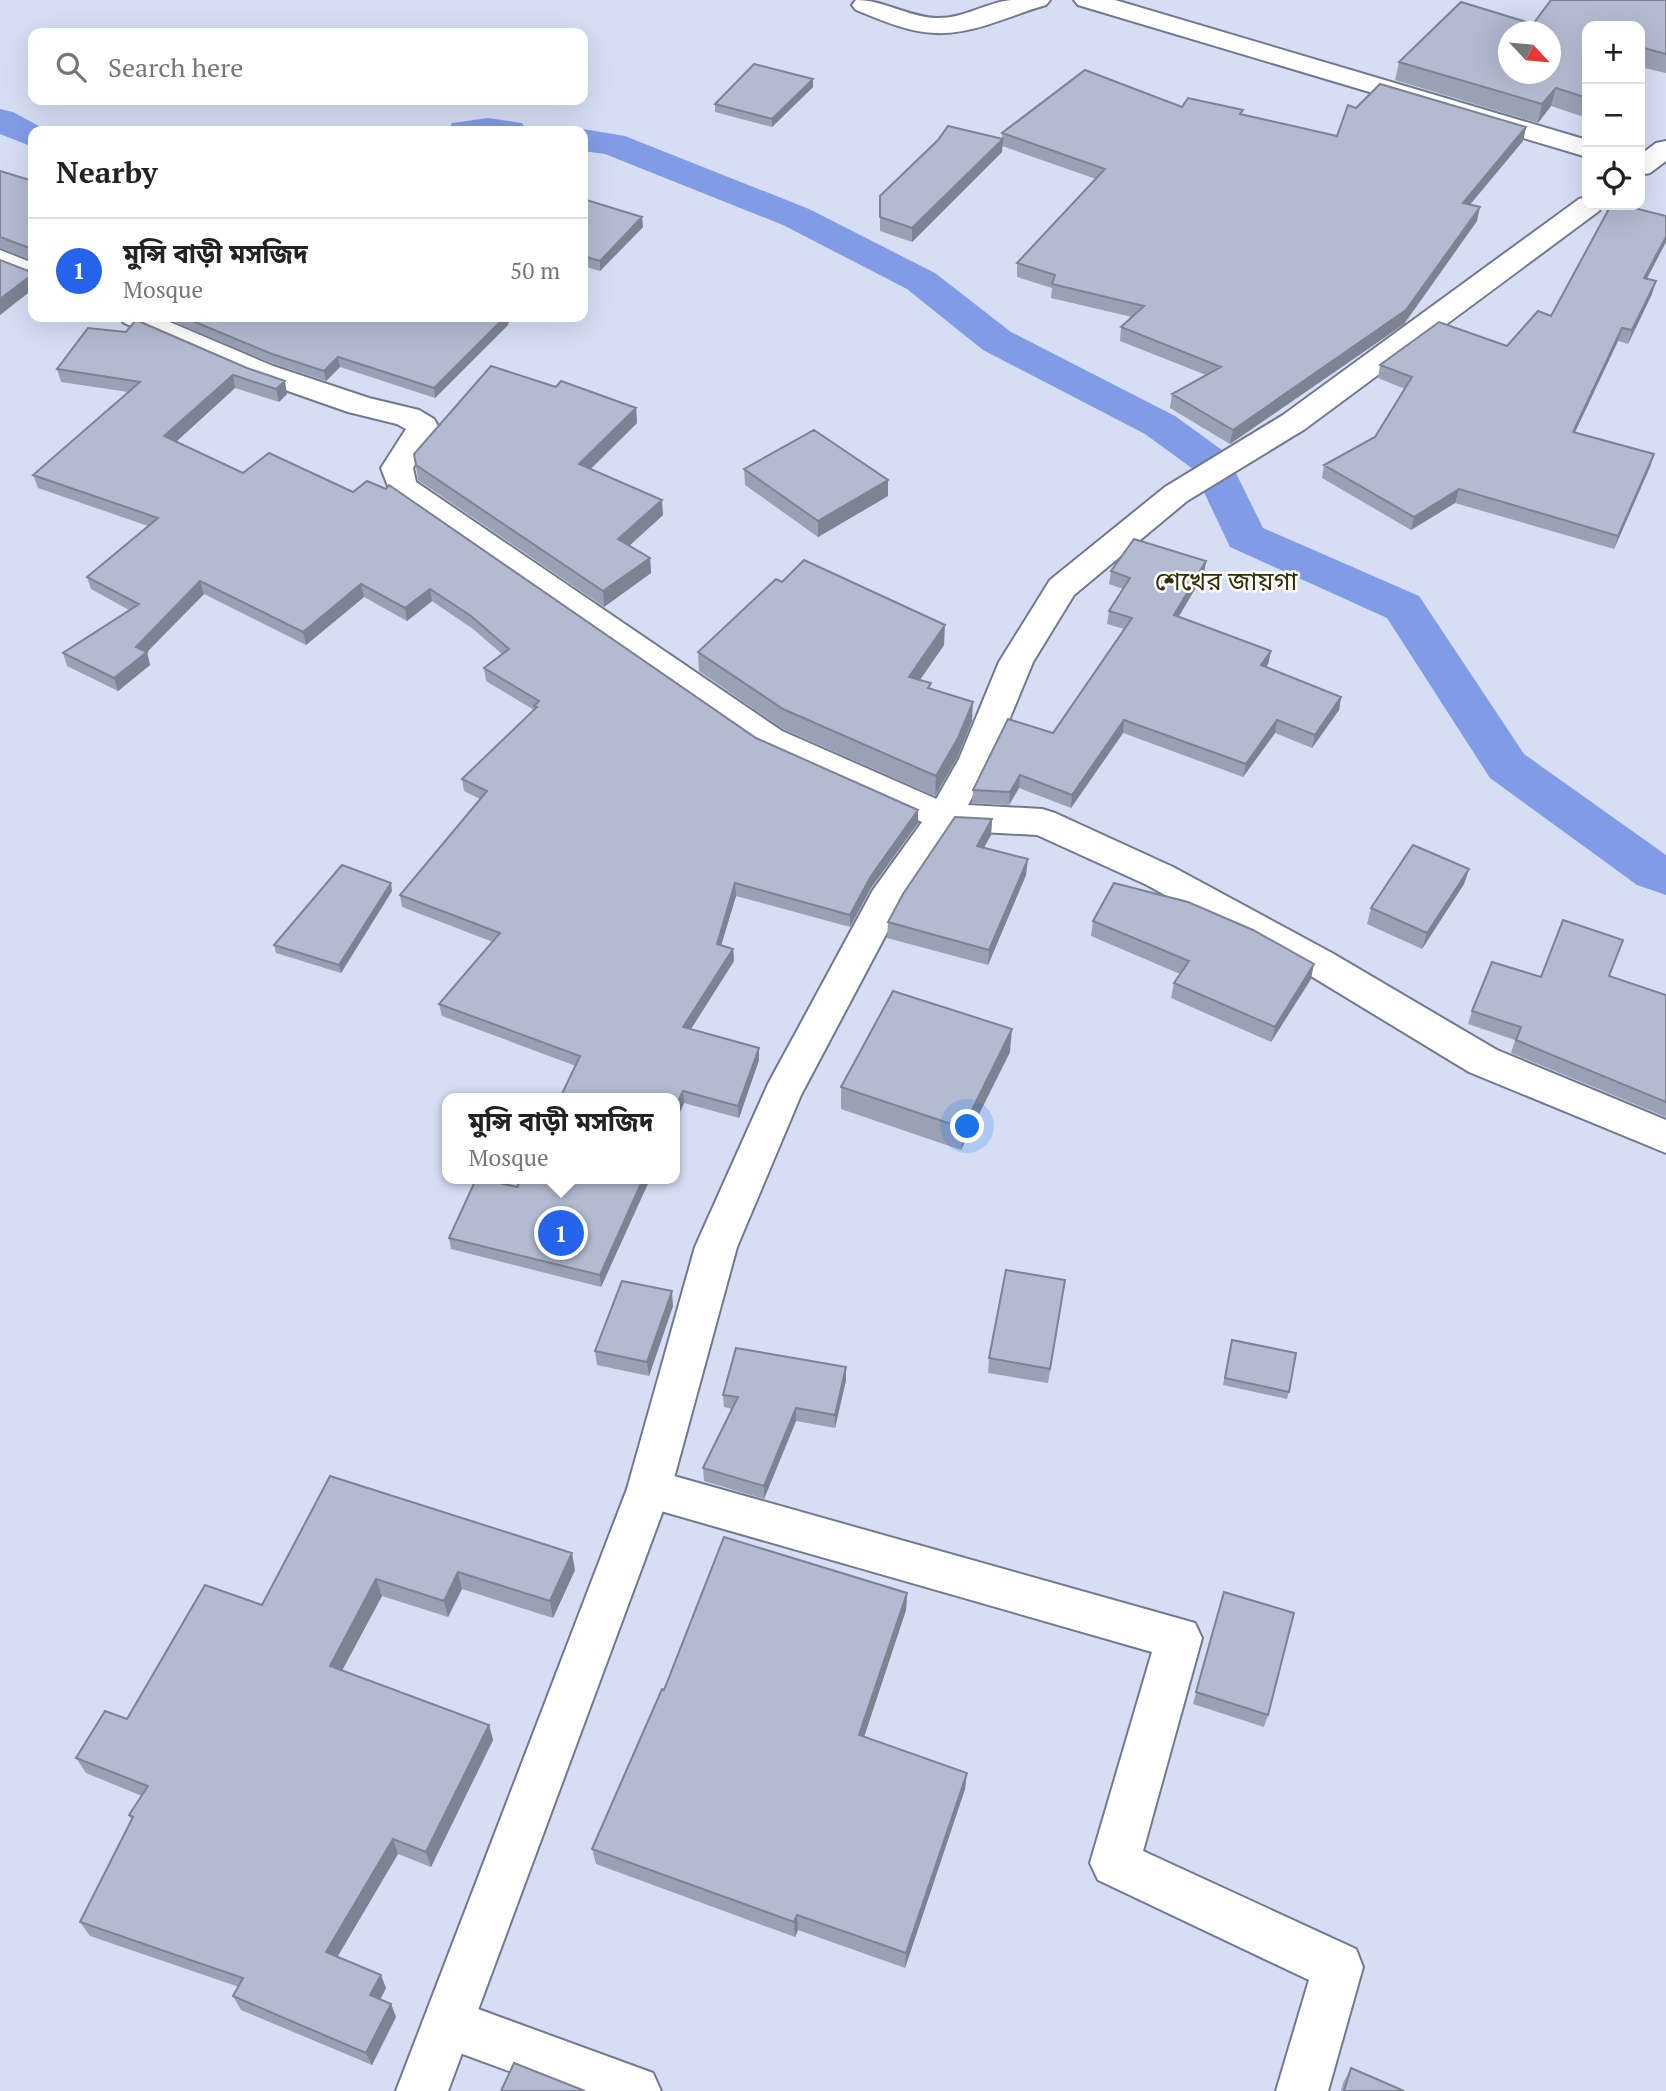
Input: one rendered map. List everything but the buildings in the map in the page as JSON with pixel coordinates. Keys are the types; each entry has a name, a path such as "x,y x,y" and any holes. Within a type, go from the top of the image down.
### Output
{"street":[{"path":"864,5 917,23 939,26 965,22 1037,0"},
{"path":"1087,0 1202,32 1582,147"},
{"path":"1645,163 1666,149"},
{"path":"422,2091 649,1489 716,1247 782,1095 886,900 944,817 976,759 1016,662 1062,589 1176,494 1294,422 1582,210"},
{"path":"0,259 28,271"},
{"path":"146,322 262,372 359,405 408,417 423,426 397,468 402,487 770,740 944,817 1042,822 1160,876 1319,963 1483,1061 1666,1137"},
{"path":"649,1489 1179,1638 1115,1863 1338,1967 1302,2091"},
{"path":"448,2024 635,2091"}],"waterway":[{"path":"0,120 28,134"},
{"path":"588,141 612,144 796,217 921,281 997,341 1160,425 1211,462 1245,537 1403,607 1507,766 1654,872 1666,877"}],"place":[{"name":"মুন্সি বাড়ী মসজিদ","path":"561,1233"}],"district":[{"name":"শেখের জায়গা","path":"1226,581"}]}
